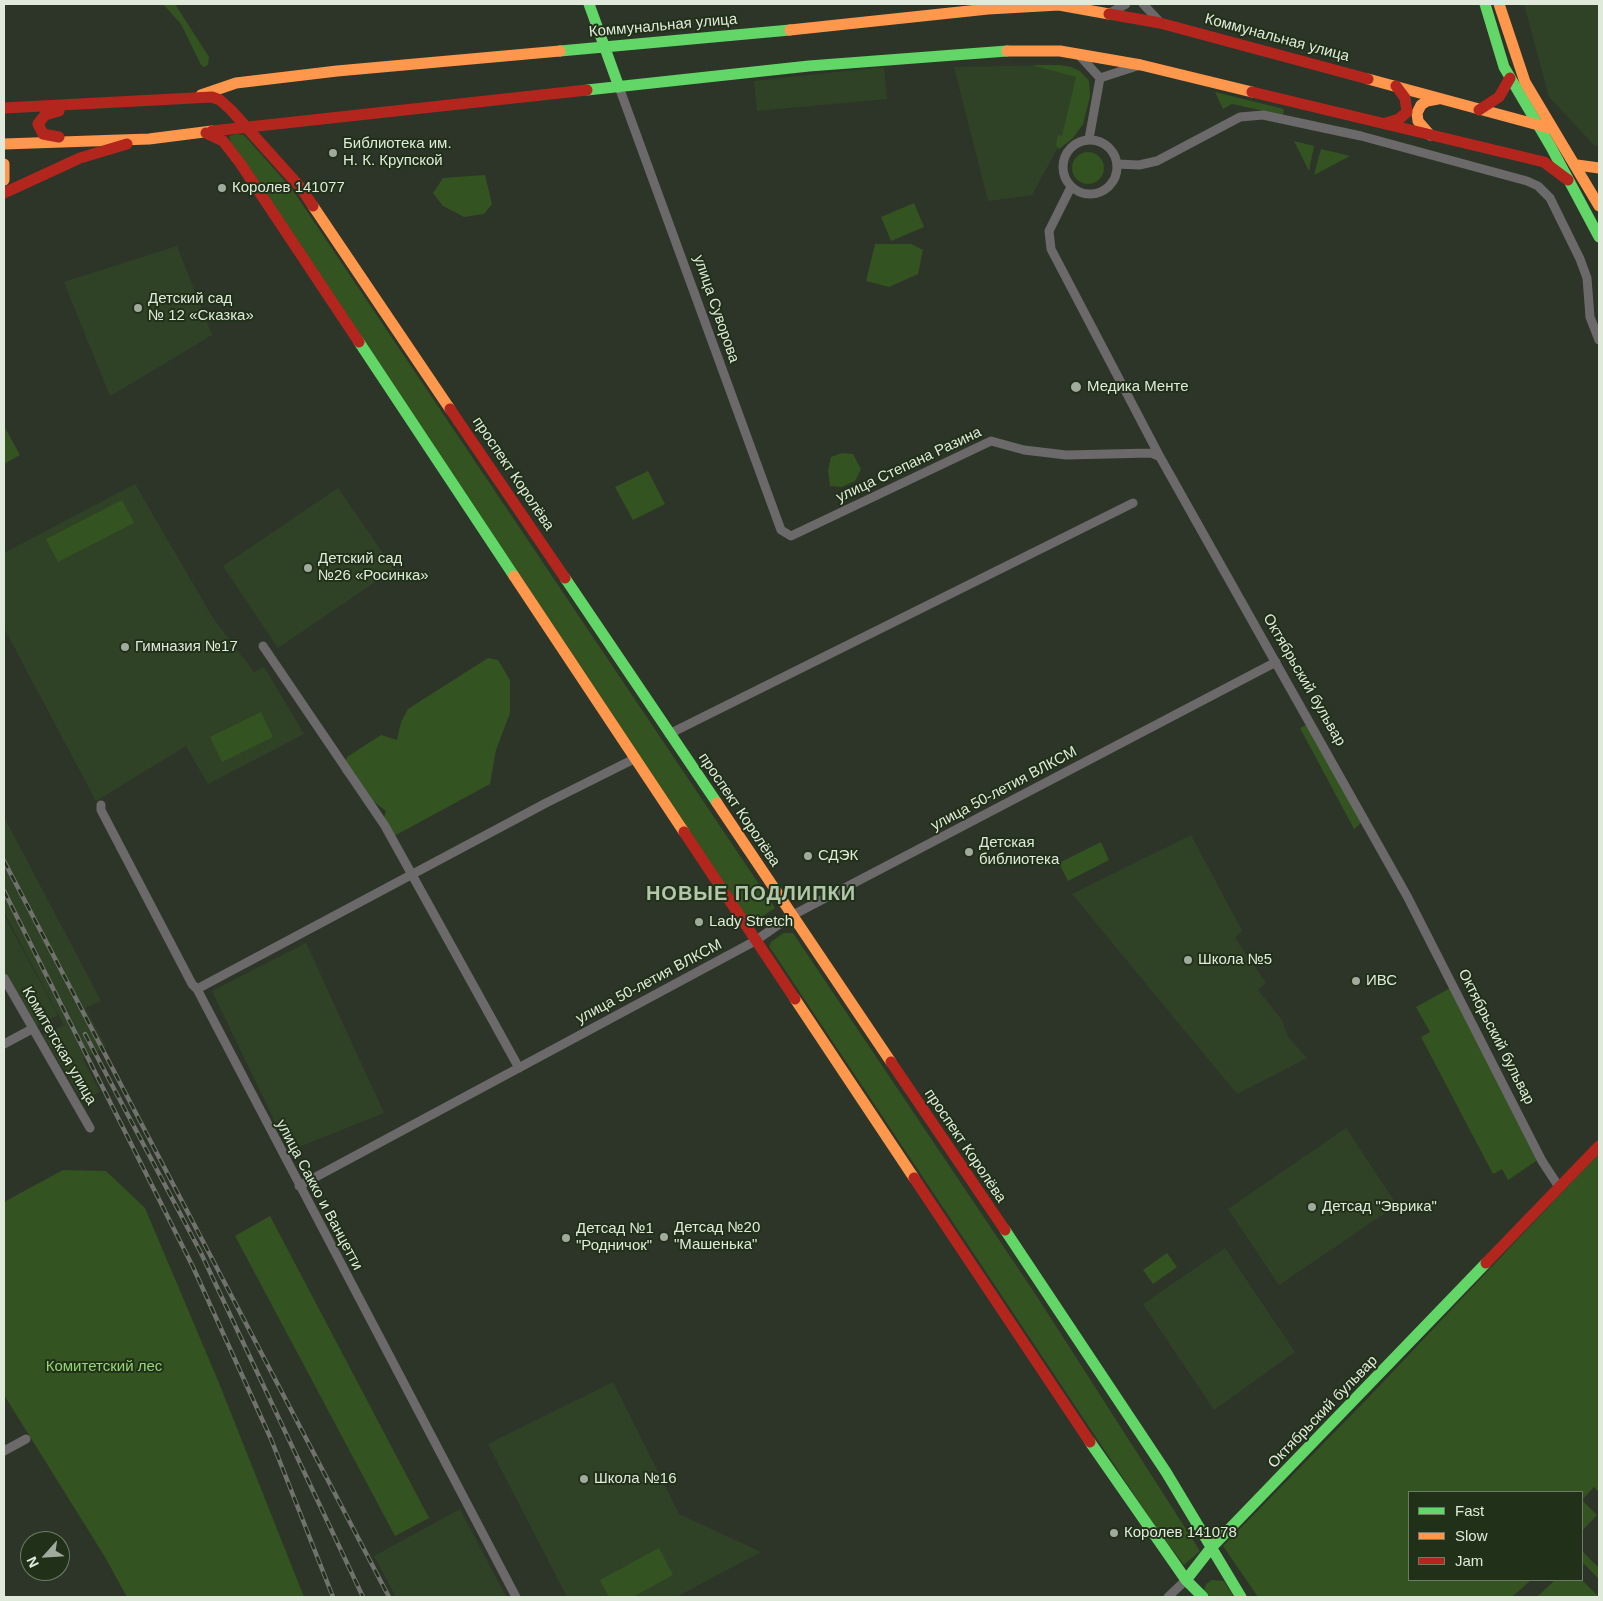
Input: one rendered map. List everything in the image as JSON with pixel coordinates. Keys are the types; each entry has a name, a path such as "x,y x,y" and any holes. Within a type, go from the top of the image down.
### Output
{"main road":[{"path":"589,4 619,87"},
{"path":"1485,4 1498,48 1510,78 1551,147 1599,237"},
{"path":"1499,4 1521,74 1577,165 1599,206"},
{"name":"Коммунальная улица","path":"196,97 236,83 354,69 988,9 1059,5 1160,23 1554,129"},
{"path":"4,144 149,139 206,133 246,126 619,87 991,51 1077,53 1141,65 1294,104 1383,123 1544,162 1568,180"},
{"path":"1479,110 1499,97 1510,78"},
{"path":"1383,123 1399,119 1407,112 1405,98 1396,86"},
{"path":"4,108 196,97"},
{"name":"проспект Королёва","path":"196,97 220,100 304,191 1096,1366 1166,1472 1239,1596"},
{"path":"1431,136 1423,130 1418,121 1417,113 1420,105 1427,101 1441,98"},
{"path":"4,100 44,107"},
{"path":"80,105 45,115 38,120 38,128 47,136 86,140"},
{"path":"1544,162 1551,147 1554,129"},
{"path":"206,133 223,141 236,157 1014,1329 1186,1580 1203,1597"},
{"path":"4,193 80,158 149,139"},
{"path":"4,164 6,172 4,180"},
{"path":"1577,165 1599,168"},
{"name":"Октябрьский бульвар","path":"1186,1580 1211,1548 1599,1146"}],"street":[{"path":"1110,13 1126,4"},
{"path":"1143,4 1160,23"},
{"path":"1077,53 1100,78"},
{"path":"1100,78 1141,65"},
{"path":"1089,139 1100,78"},
{"name":"улица Суворова","path":"619,87 654,178 756,465 781,530 791,536"},
{"path":"1117,164 1139,165 1157,161 1240,117 1263,115 1361,136 1538,186 1550,198 1580,258 1587,278 1590,316 1599,340"},
{"path":"1089,139 1098,141 1111,149 1117,164 1116,174 1111,183 1103,190 1091,194 1071,187 1063,168 1064,157 1069,149 1078,142 1089,139"},
{"name":"Октябрьский бульвар","path":"1071,187 1049,231 1051,249 1160,457 1407,896 1542,1161 1559,1187"},
{"name":"улица Степана Разина","path":"791,536 991,441 1024,450 1056,454 1151,453 1160,457"},
{"path":"669,734 1133,503"},
{"path":"263,646 386,826 519,1068"},
{"name":"улица 50-летия ВЛКСМ","path":"299,1186 755,941 791,916 1276,662"},
{"path":"197,989 546,802 636,758"},
{"name":"улица Сакко и Ванцетти","path":"101,805 101,810 110,828 192,984 197,989 516,1597"},
{"name":"Комитетская улица","path":"4,978 32,1030 90,1128"},
{"path":"4,1044 32,1030"},
{"path":"4,1451 26,1439"},
{"path":"1168,1597 1186,1580"}],"shaded area":[{"path":"1524,4 1599,4 1599,146 1595,146 1549,97"},
{"path":"1060,65 1080,71 1089,81 1090,96 1083,124 1073,138 1057,149 1032,195 988,201 954,67"},
{"path":"884,67 887,99 757,111 754,81"},
{"name":"Детский сад № 12 «Сказка»","path":"177,246 212,335 110,396 64,282"},
{"name":"Гимназия №17","path":"135,484 213,618 254,672 264,667 304,734 208,784 186,746 96,801 4,628 4,553"},
{"name":"Детский сад №26 «Росинка»","path":"338,488 394,569 278,648 223,566"},
{"path":"4,817 101,1001 85,1008 106,1047 83,1059 100,1092 82,1100 43,1035 64,1025 4,912"},
{"name":"Школа №5","path":"1191,835 1242,931 1235,938 1266,983 1258,990 1282,1020 1288,1037 1307,1058 1237,1094 1072,894"},
{"path":"4,915 58,1015 34,1028 4,971"},
{"path":"306,943 384,1113 289,1151 212,991"},
{"name":"Детсад \"Эврика\"","path":"1346,1128 1397,1205 1279,1285 1228,1209"},
{"path":"1225,1248 1295,1352 1214,1410 1143,1304"},
{"name":"Школа №16","path":"613,1382 679,1514 761,1552 676,1597 567,1597 488,1444"},
{"path":"460,1509 506,1597 396,1597 374,1556"}],"green space":[{"path":"163,4 175,4 209,57 208,65 204,67 201,65 181,24"},
{"path":"1032,65 1071,67 1080,71 1089,81 1090,96 1083,124 1073,138 1059,149 1056,145 1058,135 1062,136 1076,77"},
{"path":"1215,92 1284,109 1283,115 1232,104 1223,109"},
{"path":"236,134 244,135 292,189 775,908 751,924 231,143 229,136"},
{"path":"1294,141 1314,146 1309,171"},
{"path":"1321,149 1350,156 1314,175"},
{"path":"1088,152 1094,153 1099,157 1103,162 1103,174 1099,179 1094,183 1088,184 1082,183 1077,179 1073,174 1072,168 1073,162 1077,157 1082,153"},
{"path":"485,175 492,204 484,214 464,217 443,206 433,193 443,178"},
{"path":"914,203 924,227 891,241 881,217"},
{"path":"875,244 911,244 923,250 918,274 889,287 866,281"},
{"path":"4,426 20,455 4,464"},
{"path":"842,453 853,454 861,469 855,481 842,487 830,486 828,470 831,457"},
{"path":"648,471 665,504 633,520 615,487"},
{"path":"122,500 134,523 58,562 46,539"},
{"path":"488,658 498,660 510,680 510,713 496,750 490,784 396,835 389,834 382,824 386,811 353,785 342,772 347,757 381,735 397,740 401,722 408,709"},
{"path":"261,712 273,737 222,762 210,737"},
{"path":"1308,724 1363,821 1354,829 1300,728"},
{"path":"1101,842 1109,860 1068,881 1059,863"},
{"path":"784,933 793,933 1036,1295 1200,1551 1184,1565 1159,1532 769,946 772,941"},
{"path":"1450,988 1539,1159 1508,1180 1502,1169 1493,1174 1421,1037 1430,1032 1416,1007"},
{"path":"1599,1153 1599,1492 1594,1487 1583,1499 1583,1491 1408,1491 1408,1581 1530,1581 1512,1597 1258,1597 1223,1546 1367,1399"},
{"name":"Комитетский лес","path":"63,1170 106,1171 145,1208 219,1383 304,1597 127,1597 105,1557 4,1395 4,1202"},
{"path":"270,1216 429,1518 395,1536 235,1236"},
{"path":"1167,1253 1177,1267 1153,1284 1143,1270"},
{"path":"1583,1501 1597,1515 1583,1530"},
{"path":"659,1548 673,1575 633,1597 609,1597 600,1580"},
{"path":"1583,1552 1599,1568 1599,1579 1583,1563"},
{"path":"1212,1580 1224,1581 1234,1597 1210,1597 1204,1590 1206,1584"},
{"path":"1554,1581 1583,1581 1599,1597 1537,1597"}],"railway":[{"path":"4,861 389,1597"},
{"path":"4,891 193,1267 271,1439 333,1597"},
{"path":"85,1034 201,1253 363,1597"}],"traffic: fast":[{"path":"589,4 619,87"},
{"path":"1485,4 1504,67 1551,147 1599,237"},
{"path":"560,51 790,30"},
{"path":"587,90 809,66 1007,51"},
{"path":"359,342 514,576"},
{"path":"565,578 717,803"},
{"path":"1005,1230 1166,1472 1241,1597"},
{"path":"1186,1580 1211,1548 1486,1263"},
{"path":"1090,1442 1186,1580 1203,1597"}],"traffic: slow":[{"path":"1499,4 1525,82 1599,206"},
{"path":"790,30 988,9 1059,5 1109,14"},
{"path":"201,95 236,83 337,71 560,51"},
{"path":"1007,51 1060,51 1141,65 1252,92"},
{"path":"1368,79 1553,129"},
{"path":"1430,135 1418,121 1417,113 1421,105 1427,101 1438,99"},
{"path":"4,144 149,139 212,131"},
{"path":"4,164 4,180"},
{"path":"1577,165 1599,168"},
{"path":"313,206 450,409"},
{"path":"514,576 684,832"},
{"path":"717,803 891,1062"},
{"path":"795,999 914,1178"}],"traffic: jam":[{"path":"1109,14 1160,23 1368,79"},
{"path":"1479,110 1499,97 1510,78"},
{"path":"1386,123 1399,119 1407,112 1405,98 1396,86"},
{"path":"212,131 587,90"},
{"path":"1252,92 1544,162 1568,180"},
{"path":"4,108 212,97 220,100 231,110 301,188 313,206"},
{"path":"59,111 45,115 38,124 43,134 59,137"},
{"path":"206,133 223,141 240,163 359,342"},
{"path":"4,193 80,158 127,144"},
{"path":"450,409 565,578"},
{"path":"684,832 795,999"},
{"path":"891,1062 1005,1230"},
{"path":"1486,1263 1599,1146"},
{"path":"914,1178 1090,1442"}],"place":[{"name":"Библиотека им. Н. К. Крупской","path":"333,153"},
{"name":"Королев 141077","path":"222,188"},
{"name":"Детский сад № 12 «Сказка»","path":"138,308"},
{"name":"Медика Менте","path":"1076,387"},
{"name":"Детский сад №26 «Росинка»","path":"308,568"},
{"name":"Гимназия №17","path":"125,647"},
{"name":"Детская библиотека","path":"969,852"},
{"name":"СДЭК","path":"808,856"},
{"name":"Lady Stretch","path":"699,922"},
{"name":"Школа №5","path":"1188,960"},
{"name":"ИВС","path":"1356,981"},
{"name":"Детсад \"Эврика\"","path":"1312,1207"},
{"name":"Детсад №20 \"Машенька\"","path":"664,1237"},
{"name":"Детсад №1 \"Родничок\"","path":"566,1238"},
{"name":"Школа №16","path":"584,1479"},
{"name":"Королев 141078","path":"1114,1533"}],"district":[{"name":"НОВЫЕ ПОДЛИПКИ","path":"751,894"}]}
